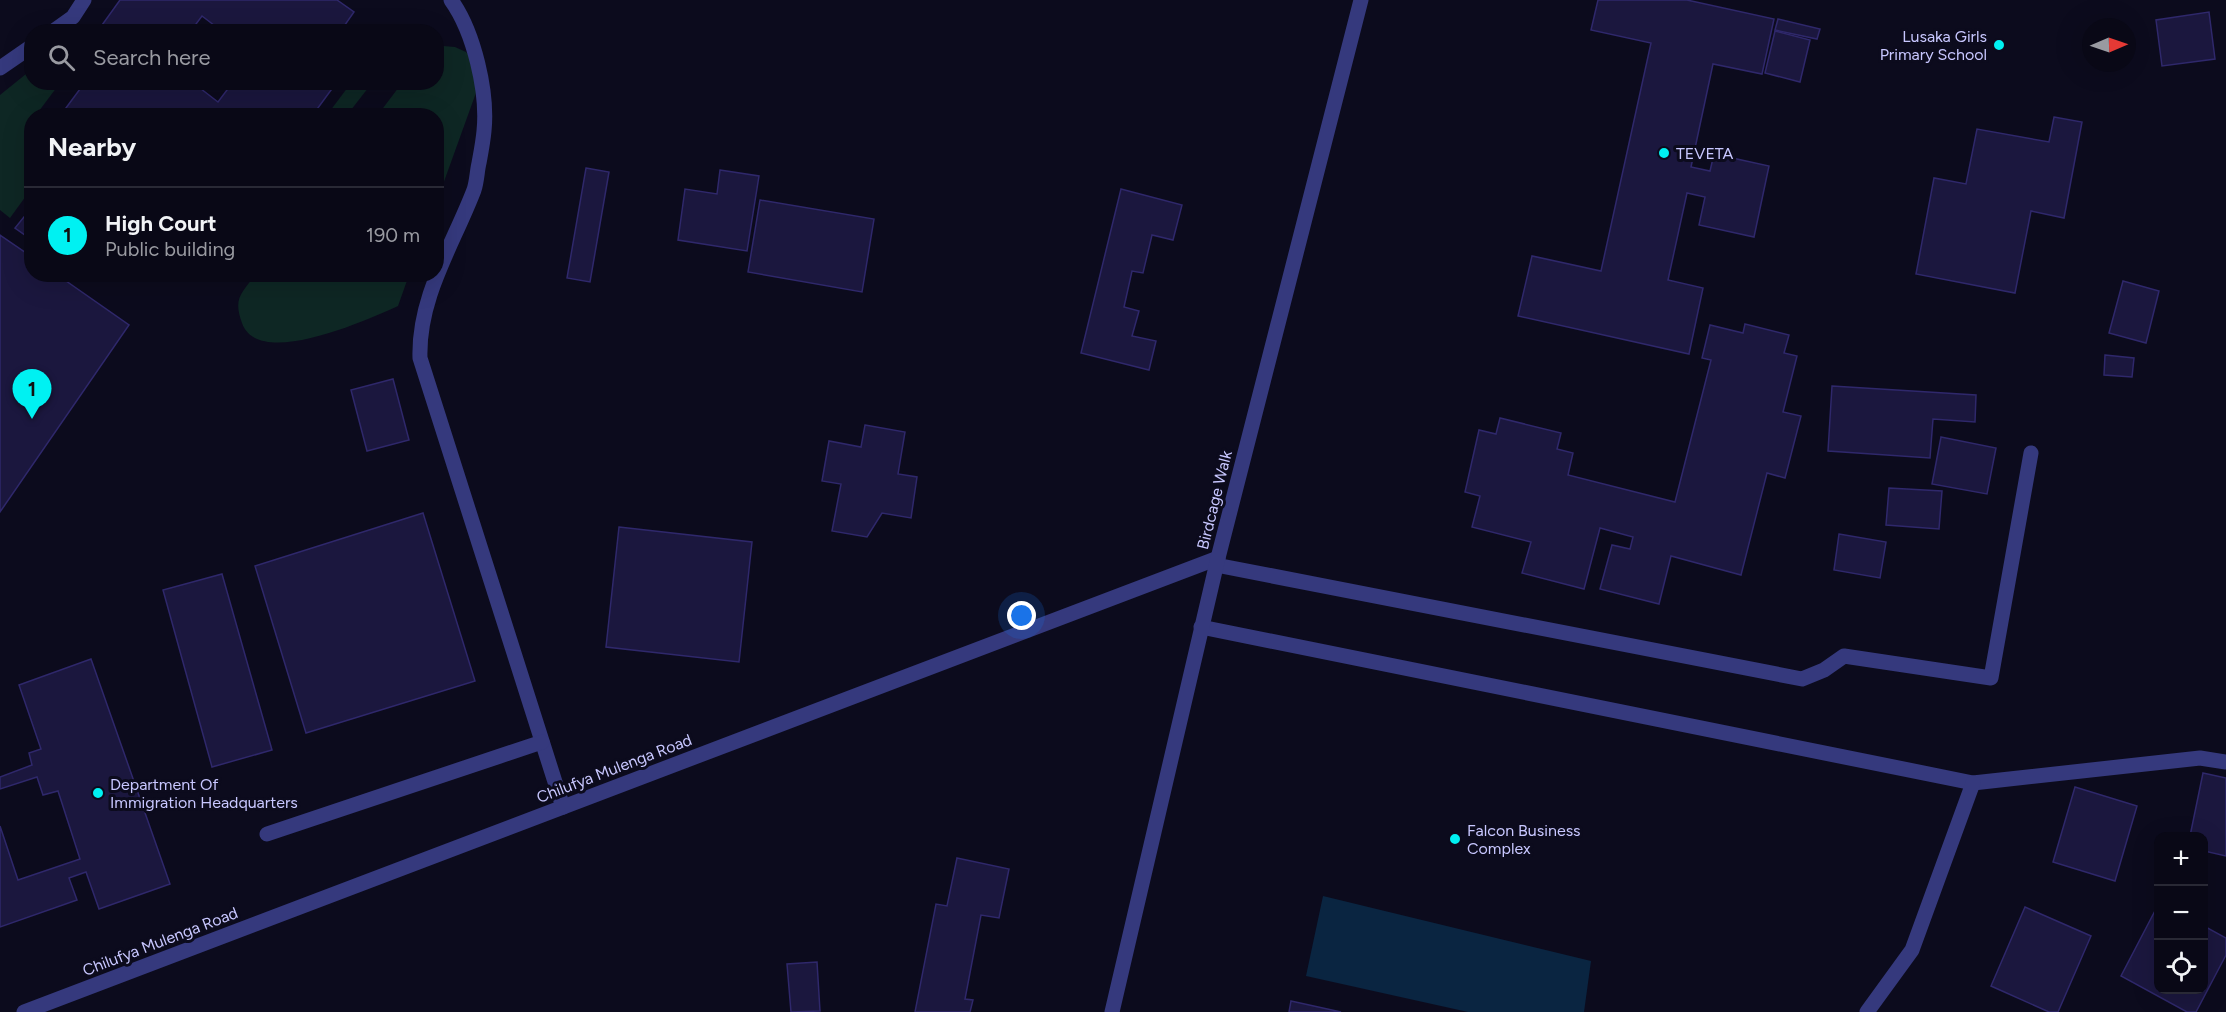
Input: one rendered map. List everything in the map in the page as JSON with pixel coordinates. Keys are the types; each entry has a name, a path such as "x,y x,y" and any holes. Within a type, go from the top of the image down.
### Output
{"street":[{"path":"64,24 74,17 84,0"},
{"path":"444,258 475,187 485,130 482,85 471,39 451,0"},
{"name":"Birdcage Walk","path":"1112,1012 1217,562 1361,0"},
{"path":"0,68 24,52"},
{"path":"435,282 424,311 420,336 420,358 563,807"},
{"path":"1217,562 1802,679 1824,670 1844,656 1991,678 2031,453"},
{"name":"Chilufya Mulenga Road","path":"24,1012 1217,562"},
{"path":"1202,627 1973,783 2200,758 2226,762"},
{"path":"267,834 542,742"},
{"path":"1867,1012 1912,950 1973,783"}],"green space":[{"path":"444,46 455,47 466,52 473,60 477,90 444,182 444,108 383,108 397,90 444,90"},
{"path":"24,76 24,90 55,90 41,108 24,108 24,199 10,218 0,210 0,95"},
{"path":"346,90 367,90 352,108 332,108"},
{"path":"250,282 407,282 398,306 364,321 315,337 291,342 269,342 252,336 242,323 238,308 240,297"}],"water":[{"path":"1323,896 1591,961 1584,1012 1468,1012 1306,976"}],"building":[{"path":"120,0 337,0 354,12 346,24 212,24 202,16 196,24 103,24"},
{"path":"1598,0 1687,0 1774,19 1762,74 1713,64 1691,167 1710,171 1714,154 1769,166 1754,237 1699,225 1705,197 1687,193 1668,280 1703,288 1689,354 1518,316 1532,256 1601,271 1651,43 1591,30"},
{"path":"2209,12 2215,59 2162,66 2156,20"},
{"path":"1778,19 1820,29 1817,39 1775,30"},
{"path":"1775,31 1810,40 1800,82 1765,73"},
{"path":"79,90 202,90 218,102 227,90 331,90 318,108 66,108"},
{"path":"2054,117 2082,122 2064,218 2031,211 2015,293 1916,274 1934,178 1966,184 1977,129 2049,142"},
{"path":"586,168 609,172 590,282 567,278"},
{"path":"720,170 759,176 747,251 678,240 685,189 717,194"},
{"path":"1121,189 1182,205 1173,240 1152,235 1143,273 1132,271 1124,307 1139,311 1132,336 1156,341 1149,370 1081,353"},
{"path":"760,200 874,219 862,292 748,272"},
{"path":"24,217 24,234 15,228"},
{"path":"0,235 24,252 24,282 67,282 129,325 0,512"},
{"path":"2123,281 2159,291 2146,343 2109,333"},
{"path":"1745,324 1789,335 1784,353 1797,356 1783,412 1801,416 1785,478 1767,473 1741,575 1671,556 1659,604 1600,589 1612,545 1630,549 1633,537 1600,528 1584,589 1522,573 1531,542 1472,527 1480,496 1465,492 1479,430 1496,434 1500,418 1561,433 1557,449 1573,453 1568,475 1675,502 1711,360 1702,358 1710,325 1743,333"},
{"path":"2105,355 2134,358 2132,377 2104,375"},
{"path":"393,379 409,440 367,451 351,390"},
{"path":"1832,386 1976,395 1975,422 1933,419 1930,458 1828,451"},
{"path":"865,425 905,432 898,474 917,477 911,518 882,513 867,537 832,531 841,484 822,481 829,441 861,447"},
{"path":"1941,437 1996,448 1987,494 1932,484"},
{"path":"1889,488 1942,491 1939,529 1886,525"},
{"path":"423,513 475,681 306,733 255,566"},
{"path":"619,527 752,542 739,662 606,647"},
{"path":"1839,534 1886,542 1880,578 1834,570"},
{"path":"222,574 272,750 212,767 163,590"},
{"name":"Department Of Immigration Headquarters","path":"91,659 170,884 99,909 86,872 69,878 77,900 0,927 0,826 18,880 80,859 58,791 43,795 37,777 0,789 0,777 32,765 29,753 41,749 19,685"},
{"path":"2203,773 2226,778 2226,856 2208,852 2208,832 2191,832"},
{"path":"2075,787 2137,806 2115,881 2053,862"},
{"path":"957,858 1009,869 999,918 981,915 965,999 973,1000 970,1012 915,1012 936,904 947,906"},
{"path":"2025,907 2091,936 2058,1012 2049,1012 1991,986"},
{"path":"2154,913 2154,994 2121,976"},
{"path":"2208,928 2226,938 2226,955 2208,989"},
{"path":"817,962 820,1011 791,1012 787,964"},
{"path":"2154,994 2205,994 2196,1012 2187,1012"},
{"path":"1291,1001 1341,1012 1289,1012"}],"place":[{"name":"Lusaka Girls Primary School","path":"1999,45"},
{"name":"TEVETA","path":"1664,153"},
{"name":"High Court","path":"32,419"},
{"name":"Department Of Immigration Headquarters","path":"98,793"},
{"name":"Falcon Business Complex","path":"1455,839"}]}
